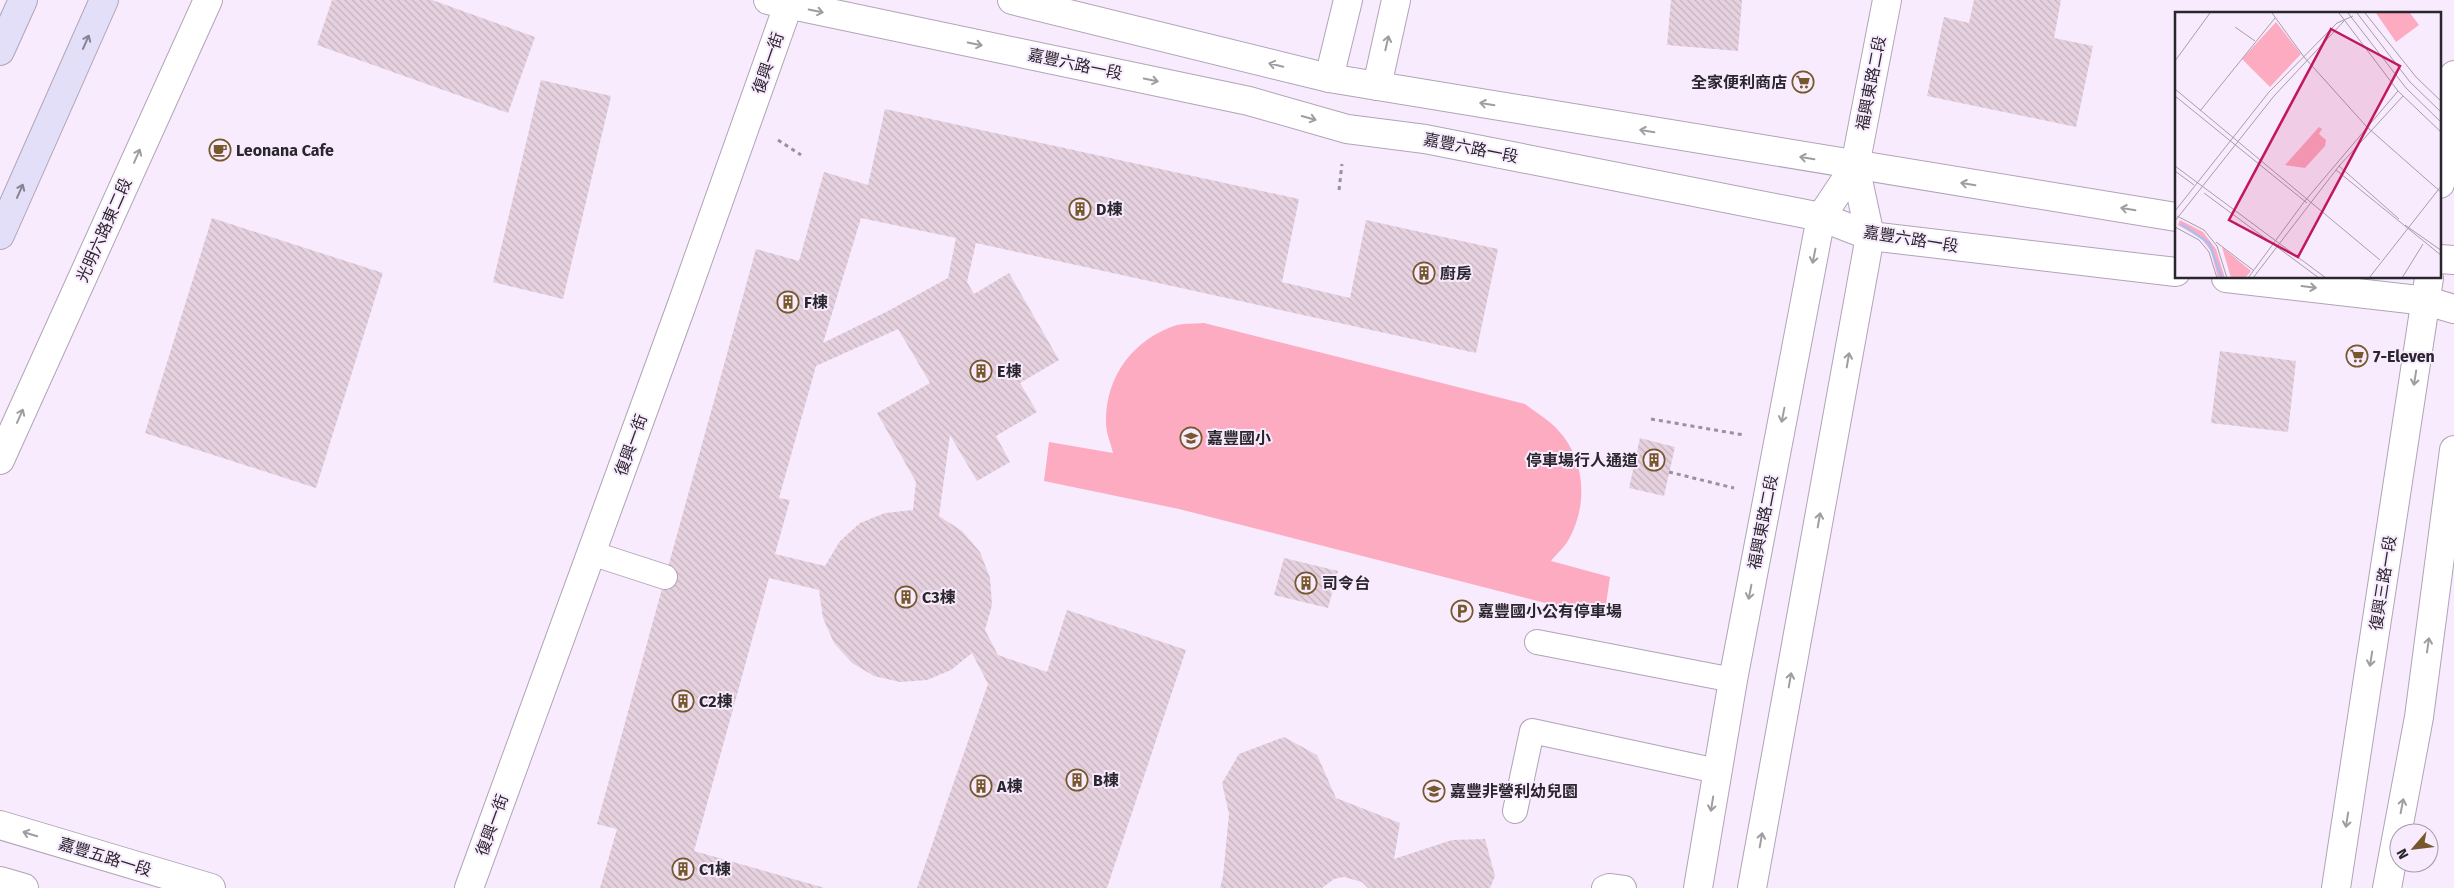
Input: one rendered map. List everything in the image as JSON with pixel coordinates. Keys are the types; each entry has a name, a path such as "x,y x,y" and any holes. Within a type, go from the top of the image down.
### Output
{"main road":[{"path":"0,51 23,0"},
{"path":"0,235 104,0"}],"street":[{"name":"光明六路東二段","path":"0,460 208,0"},
{"path":"1012,0 1329,78 2175,217"},
{"path":"1329,78 1348,0"},
{"path":"1377,86 1396,0"},
{"name":"福興東路二段","path":"1752,888 1870,236 1856,166 1887,0"},
{"name":"嘉豐六路一段","path":"782,2 1249,101 1347,129 1425,139 1821,217 1870,236 2175,272"},
{"name":"復興一街","path":"469,888 591,553 782,2"},
{"path":"2442,168 2454,75"},
{"name":"福興東路二段","path":"1698,888 1733,680 1821,217 1856,166"},
{"path":"2244,279 2428,289 2454,309"},
{"name":"復興三路一段","path":"2336,888 2428,289"},
{"path":"2387,888 2418,717 2454,450"},
{"name":"嘉豐五路一段","path":"0,825 211,888"},
{"path":"0,881 24,888"}],"lane":[{"path":"591,553 665,577"},
{"path":"1537,642 1733,680"},
{"path":"1515,811 1532,731 1717,771"},
{"path":"1604,888 1609,886 1624,888"}],"path":[{"path":"1650,419 1747,436"},
{"path":"1669,472 1737,489"}],"shaded area":[{"path":"1204,323 1525,404 1542,416 1558,430 1567,442 1574,454 1581,482 1580,510 1576,524 1564,546 1551,561 1610,577 1604,618 1179,509 1044,481 1049,442 1113,453 1106,427 1110,390 1116,375 1135,350 1161,331 1177,325"}],"building":[{"path":"332,0 432,0 535,37 508,113 317,45"},
{"path":"1671,0 1742,0 1738,51 1667,45"},
{"path":"1974,0 2061,0 2054,38 2093,46 2076,127 1927,96 1944,17 1969,23"},
{"path":"541,80 611,96 563,299 493,282"},
{"path":"885,109 1299,199 1282,282 1350,298 1366,220 1498,249 1476,353 976,243 967,282 974,294 1009,273 1059,360 1020,383 1037,412 996,436 1010,462 977,481 950,435 939,516 962,531 980,552 990,578 992,605 985,630 998,655 1047,672 1067,610 1186,650 1107,888 917,888 988,684 972,653 951,670 927,680 900,682 874,676 852,663 834,643 823,618 819,590 769,578 694,851 825,888 600,888 617,829 597,824 756,249 799,261 824,172 868,185","holes":["861,218 956,238 948,278 888,311 823,343","898,329 930,383 877,413 916,482 913,510 885,513 860,523 840,541 825,566 775,554 790,500 779,498 816,366"]},
{"path":"212,218 383,273 316,488 145,433"},
{"path":"2220,351 2296,361 2288,432 2211,423"},
{"name":"停車場行人通道","path":"1640,438 1675,447 1664,496 1629,488"},
{"name":"司令台","path":"1284,558 1338,571 1328,608 1274,595"},
{"path":"1284,737 1317,755 1336,798 1400,823 1394,859 1452,840 1485,839 1495,876 1490,888 1368,888 1362,882 1344,877 1334,879 1322,888 1220,888 1223,876 1229,814 1222,783 1239,754"}],"place":[{"name":"全家便利商店","path":"1803,82"},
{"name":"Leonana Cafe","path":"220,150"},
{"name":"D棟","path":"1080,209"},
{"name":"廚房","path":"1424,273"},
{"name":"F棟","path":"788,302"},
{"name":"7-Eleven","path":"2357,356"},
{"name":"E棟","path":"981,371"},
{"name":"嘉豐國小","path":"1191,438"},
{"name":"停車場行人通道","path":"1654,460"},
{"name":"司令台","path":"1306,583"},
{"name":"C3棟","path":"906,597"},
{"name":"嘉豐國小公有停車場","path":"1462,611"},
{"name":"C2棟","path":"683,701"},
{"name":"B棟","path":"1077,780"},
{"name":"A棟","path":"981,786"},
{"name":"嘉豐非營利幼兒園","path":"1434,791"},
{"name":"C1棟","path":"683,869"}]}
